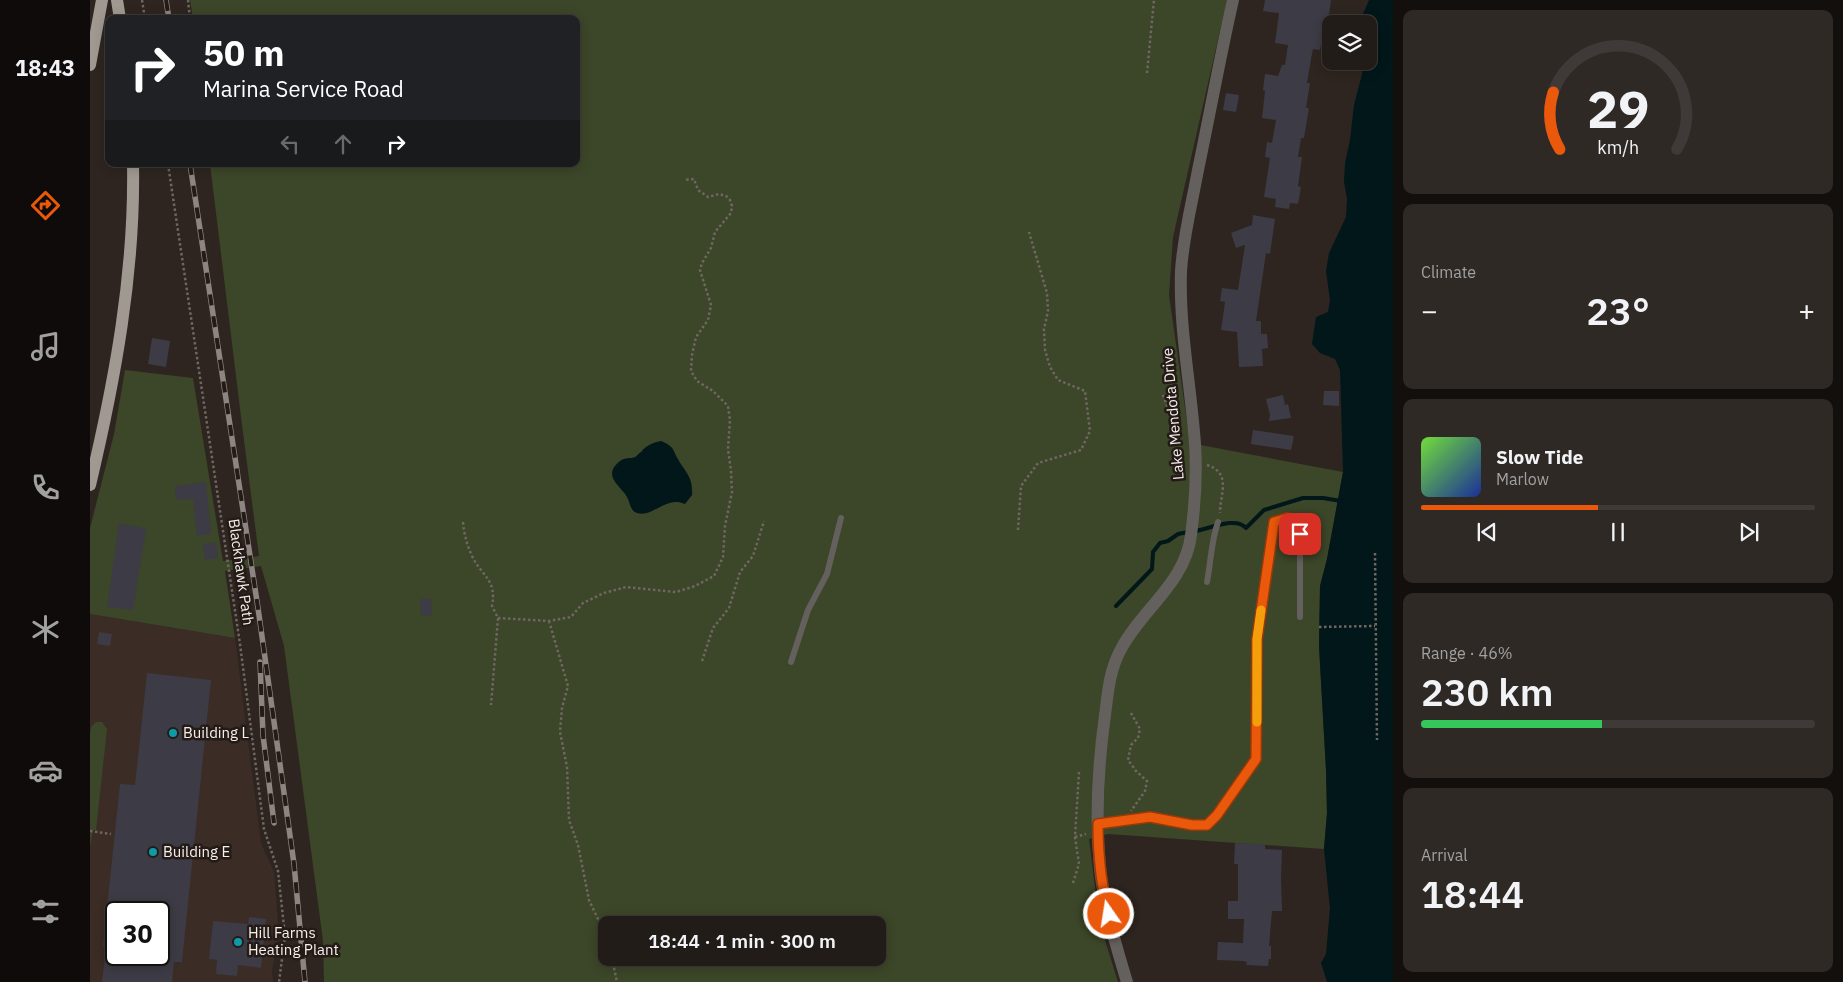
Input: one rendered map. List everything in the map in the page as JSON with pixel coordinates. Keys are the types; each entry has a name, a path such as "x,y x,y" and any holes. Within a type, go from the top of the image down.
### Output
{"main road":[{"path":"90,65 102,0"},
{"path":"117,0 119,15"},
{"path":"90,485 114,369 130,261 134,208 133,167"}],"street":[{"name":"Lake Mendota Drive","path":"1127,982 1105,900 1100,868 1098,824 1100,745 1112,669 1120,650 1179,570 1188,554 1196,478 1195,443 1182,321 1181,268 1189,217 1233,0"}],"lane":[{"path":"791,662 808,610 827,574 841,518"},
{"path":"1098,824 1150,817 1192,825 1207,825 1217,815 1256,759 1257,639 1274,522 1287,518 1297,523 1300,534 1300,617"},
{"path":"1207,582 1215,530 1218,522"}],"path":[{"path":"142,0 144,15"},
{"path":"188,0 190,15"},
{"path":"1148,73 1154,0"},
{"name":"Blackhawk Path","path":"168,167 240,644 264,829 278,871 285,936 279,982"},
{"path":"498,618 548,621 571,617 583,603 604,593 626,587 676,592 695,586 714,576 723,557 725,526 732,492 728,449 730,420 728,406 714,391 697,381 691,371 696,337 708,320 711,305 700,270 711,248 715,232 730,213 732,206 726,196 719,194 708,197 698,190 694,179 684,180"},
{"path":"1018,530 1021,486 1038,463 1081,450 1090,431 1085,391 1058,380 1050,367 1045,350 1044,329 1048,311 1047,294 1029,232"},
{"path":"702,661 713,628 729,608 740,572 752,556 764,521"},
{"path":"463,522 465,537 473,558 490,581 494,595 492,606 498,618 491,705"},
{"path":"1374,553 1377,740"},
{"path":"548,621 568,686 562,708 560,732 567,767 570,820 578,845 589,900 598,919"},
{"path":"1319,627 1375,626"},
{"path":"1126,820 1134,805 1145,791 1147,781 1128,760 1131,745 1138,738 1140,729 1131,713"},
{"path":"1073,883 1079,864 1076,837 1079,772"},
{"path":"90,831 111,834"},
{"path":"614,966 617,982"}],"shaded area":[{"path":"1369,0 1393,0 1393,982 1327,982 1321,963 1326,954 1330,908 1324,849 1327,813 1319,646 1320,586 1327,559 1343,472 1340,370 1335,359 1320,353 1312,344 1316,317 1328,312 1330,300 1326,271 1329,253 1346,217 1345,163 1354,105 1362,70 1377,70 1377,15 1363,15"},
{"path":"661,441 673,449 687,473 692,484 692,495 685,504 672,502 643,514 637,513 630,506 627,497 614,481 612,471 622,460 635,457 648,446"},
{"path":"90,614 235,638 261,843 274,872 279,934 272,970 273,982 90,982"}],"green space":[{"path":"190,0 1227,0 1173,237 1169,295 1190,443 1343,472 1327,559 1320,586 1319,646 1327,813 1324,849 1108,834 1089,839 1099,921 1118,982 324,982 323,941 284,646 261,566 225,571 235,638 90,614 90,528 114,434 125,370 193,378 223,561 259,556 210,167 580,167 580,15 192,15"},
{"path":"96,722 102,722 107,729 96,830 93,830 90,847 90,734 91,727"}],"building":[{"path":"1265,0 1331,0 1329,15 1322,15 1320,50 1313,49 1307,83 1310,83 1306,108 1309,108 1304,138 1301,138 1298,157 1302,157 1298,186 1301,187 1298,204 1290,203 1289,209 1275,207 1276,199 1264,197 1270,158 1265,157 1267,142 1272,143 1276,120 1262,118 1265,74 1278,76 1282,65 1285,65 1288,45 1275,43 1279,13 1263,11"},
{"path":"1226,93 1239,95 1236,112 1223,110"},
{"path":"1253,215 1275,219 1270,254 1266,253 1256,321 1261,321 1261,334 1267,334 1268,348 1262,349 1263,366 1239,367 1237,332 1221,330 1225,302 1220,301 1222,288 1238,290 1245,245 1236,248 1231,233 1252,225"},
{"path":"152,338 170,341 166,367 148,364"},
{"path":"1324,391 1339,391 1339,406 1323,405"},
{"path":"1283,395 1285,405 1288,404 1291,418 1269,421 1270,415 1266,399"},
{"path":"1253,430 1294,436 1291,450 1251,444"},
{"path":"206,482 211,534 197,536 193,499 176,500 175,486"},
{"path":"119,523 146,529 133,610 107,607"},
{"path":"216,542 218,558 205,560 203,544"},
{"path":"420,599 431,599 432,615 421,616"},
{"path":"99,632 112,634 110,646 97,644"},
{"path":"147,673 211,680 182,962 174,962 172,982 102,982 105,956 105,966 170,966 170,901 108,901 120,784 135,785"},
{"path":"1235,843 1265,844 1265,849 1282,850 1282,911 1272,911 1269,946 1271,946 1271,959 1269,959 1268,966 1246,965 1247,962 1243,961 1217,960 1218,942 1243,943 1244,919 1228,919 1228,901 1238,901 1238,864 1234,864"},
{"name":"Hill Farms Heating Plant","path":"249,917 266,919 261,968 238,965 237,976 216,974 217,960 209,959 213,921 248,924"},
{"path":"105,927 105,947 103,946"}],"waterway":[{"path":"1195,531 1229,523 1236,523 1246,528 1264,510 1303,498 1323,498 1341,501"},
{"path":"1116,606 1152,569 1153,552 1160,543 1168,541 1178,534 1188,532"}],"railway":[{"path":"166,0 168,15"},
{"path":"190,167 258,608 294,864 305,982"},
{"path":"260,662 263,735 274,823"}],"slow traffic":[{"path":"1257,722 1257,639 1261,610"}],"place":[{"name":"Building L","path":"173,733"},
{"name":"Building E","path":"153,852"},
{"name":"Hill Farms Heating Plant","path":"238,942"}],"route":[{"path":"1109,914 1100,868 1098,824 1150,817 1192,825 1207,825 1217,815 1256,759 1257,639 1274,522 1287,518 1297,523 1300,534"}]}
